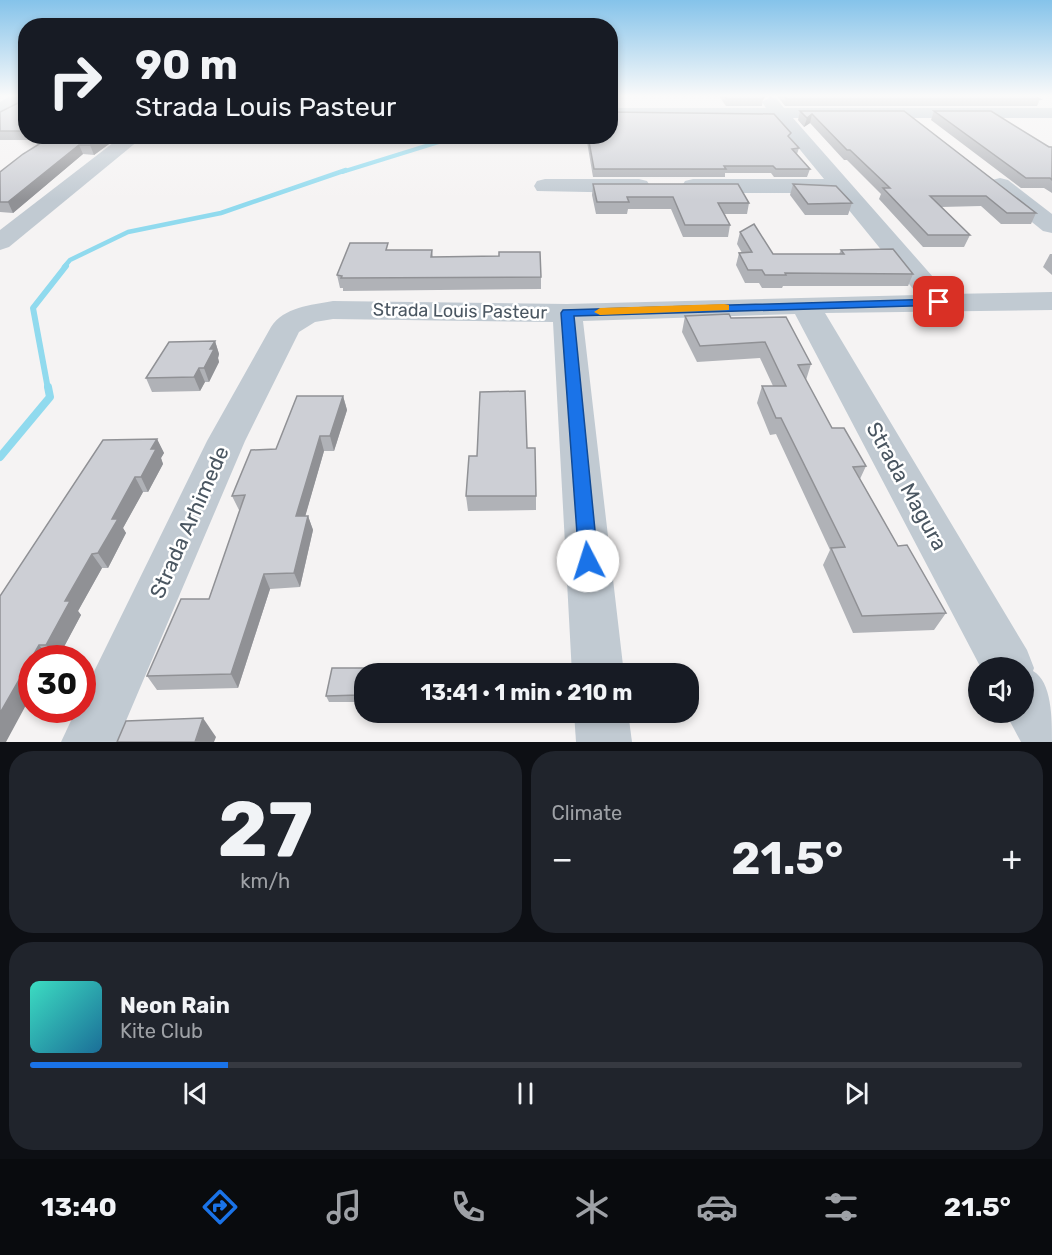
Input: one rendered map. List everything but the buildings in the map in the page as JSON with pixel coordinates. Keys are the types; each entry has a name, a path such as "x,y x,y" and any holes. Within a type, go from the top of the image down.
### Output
{"street":[{"path":"794,131 939,302"},
{"path":"929,131 933,134"},
{"path":"1,241 125,144"},
{"path":"988,176 1052,226"},
{"path":"545,186 840,186"},
{"name":"Strada Louis Pasteur","path":"306,315 333,310 567,313 805,305 1052,301"},
{"name":"Strada Magura","path":"805,305 1003,657"},
{"path":"567,313 597,663"},
{"name":"Strada Arhimede","path":"89,742 226,441 286,327 306,315"},
{"path":"1034,712 1051,742"},
{"path":"602,723 604,742"}],"waterway":[{"path":"342,172 432,144"},
{"path":"64,267 70,260 128,232 221,213 346,170"},
{"path":"48,389 33,308 66,266"},
{"path":"0,457 50,397 48,387"}],"slow traffic":[{"path":"600,312 724,308"}],"route":[{"path":"588,561 567,313 939,302"}]}
